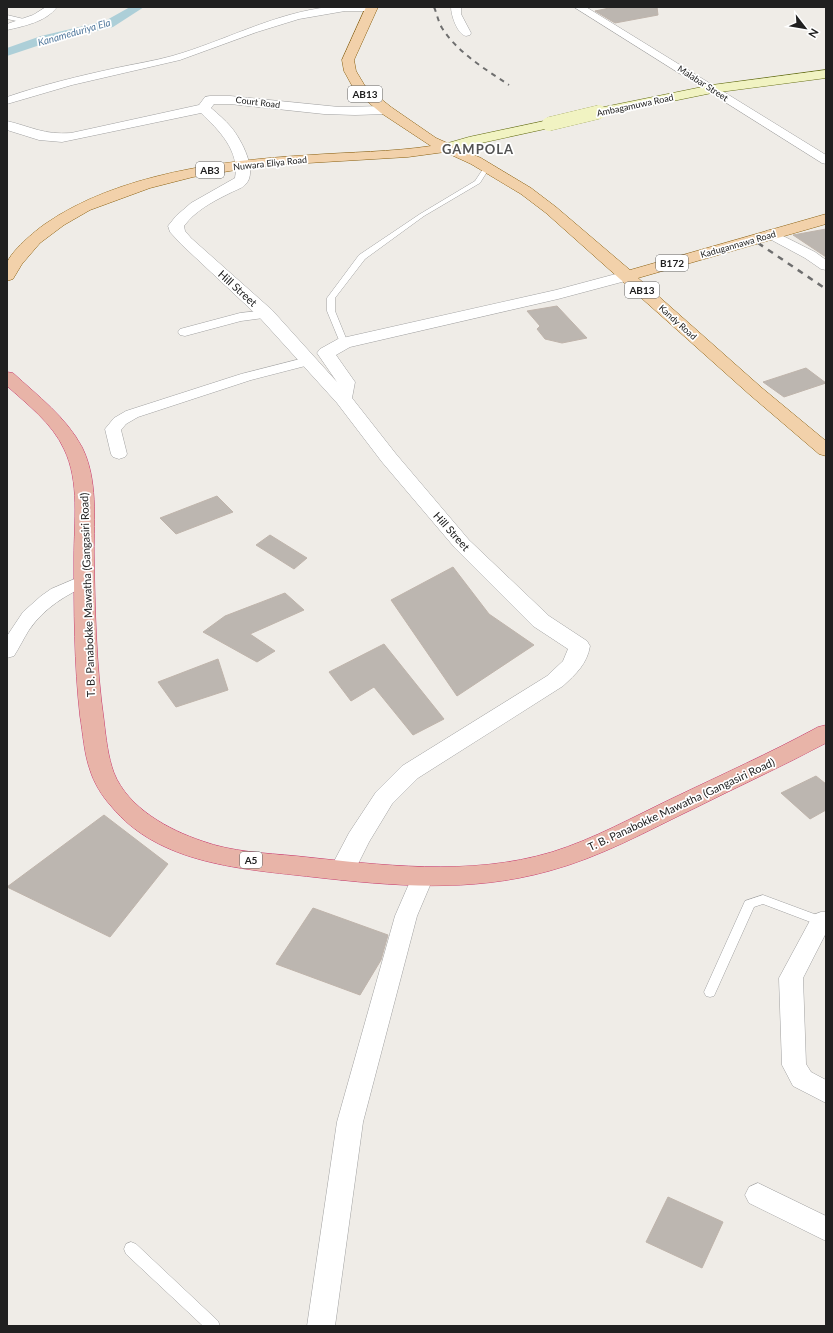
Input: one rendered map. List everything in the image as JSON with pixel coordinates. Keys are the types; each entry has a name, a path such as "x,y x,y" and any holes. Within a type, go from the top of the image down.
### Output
{"highway":[{"name":"T. B. Panabokke Mawatha (Gangasiri Road)","path":"7,377 41,408 59,427 68,439 79,461 84,498 84,580 87,664 92,713 100,762 105,779 116,796 130,813 162,834 206,852 268,862 399,876 423,876 498,871 533,866 567,856 606,841 826,733"}],"main road":[{"name":"AB13","path":"372,8 348,60 355,82 386,110 431,141 446,148"},
{"name":"Ambagamuwa Road","path":"446,148 469,141 598,112 712,89 826,74"},
{"name":"Nuwara Eliya Road","path":"7,276 20,255 43,232 86,207 122,192 163,180 198,172 292,160 412,153 446,148"},
{"name":"Kandy Road","path":"446,148 466,155 487,167 526,191 551,210 776,409 826,450"},
{"name":"Kadugannawa Road","path":"627,276 826,219"}],"street":[{"path":"7,27 26,22 47,12 52,7"},
{"path":"456,7 456,14 466,33"},
{"name":"Malabar Street","path":"579,7 826,160"},
{"path":"7,101 37,89 72,80 182,57 256,28 301,14 339,8 372,8"},
{"name":"Court Road","path":"7,125 37,136 55,139 72,137 204,108 210,100 227,98 342,112 386,110"},
{"path":"204,108 229,133 243,166"},
{"name":"Hill Street","path":"243,166 243,178 239,184 190,211 180,219 176,226 178,232 266,314 343,399 389,458 462,544 541,620 579,646 578,658 555,681 410,772 384,798 358,839 342,871"},
{"path":"771,234 810,255 826,266"},
{"path":"343,399 346,382 326,353 344,342 558,294 627,276"},
{"path":"185,332 240,317 266,314"},
{"path":"119,454 113,429 120,421 132,414 246,377 308,362"},
{"path":"7,652 22,625 41,603 66,587 84,580"},
{"path":"321,1326 350,1122 406,916 423,876"},
{"path":"823,921 792,978 794,1066 802,1079 826,1092"},
{"path":"758,1195 826,1229"}],"lane":[{"path":"7,17 26,22"},
{"path":"344,342 331,311 331,298 362,257 422,215 478,182 487,167"},
{"path":"710,992 749,904 764,899 823,921"},
{"path":"131,1249 213,1326"}],"building":[{"path":"614,7 657,7 658,15 615,23 595,11"},
{"path":"826,229 826,257 793,235"},
{"path":"557,306 587,338 562,343 545,339 537,329 540,326 527,311"},
{"path":"806,368 826,383 784,397 763,382"},
{"path":"217,496 233,512 176,534 160,518"},
{"path":"270,535 307,558 294,569 256,545"},
{"path":"453,567 489,614 534,645 457,696 391,600"},
{"path":"285,593 304,610 250,634 275,651 257,662 203,632 225,616"},
{"path":"384,644 444,719 413,735 374,687 351,701 329,672"},
{"path":"218,659 228,690 176,707 158,682"},
{"path":"816,776 826,784 826,810 810,819 781,793"},
{"path":"104,815 168,864 110,937 7,887"},
{"path":"313,908 388,935 381,960 360,995 276,964"},
{"path":"668,1197 723,1222 702,1268 646,1242"}],"waterway":[{"name":"Kanameduriya Ela","path":"7,52 45,39 109,24 138,7"}],"railway":[{"path":"434,7 439,23 448,37 472,60 509,85"},
{"path":"758,243 826,289"}],"district":[{"name":"GAMPOLA","path":"478,149"}]}
